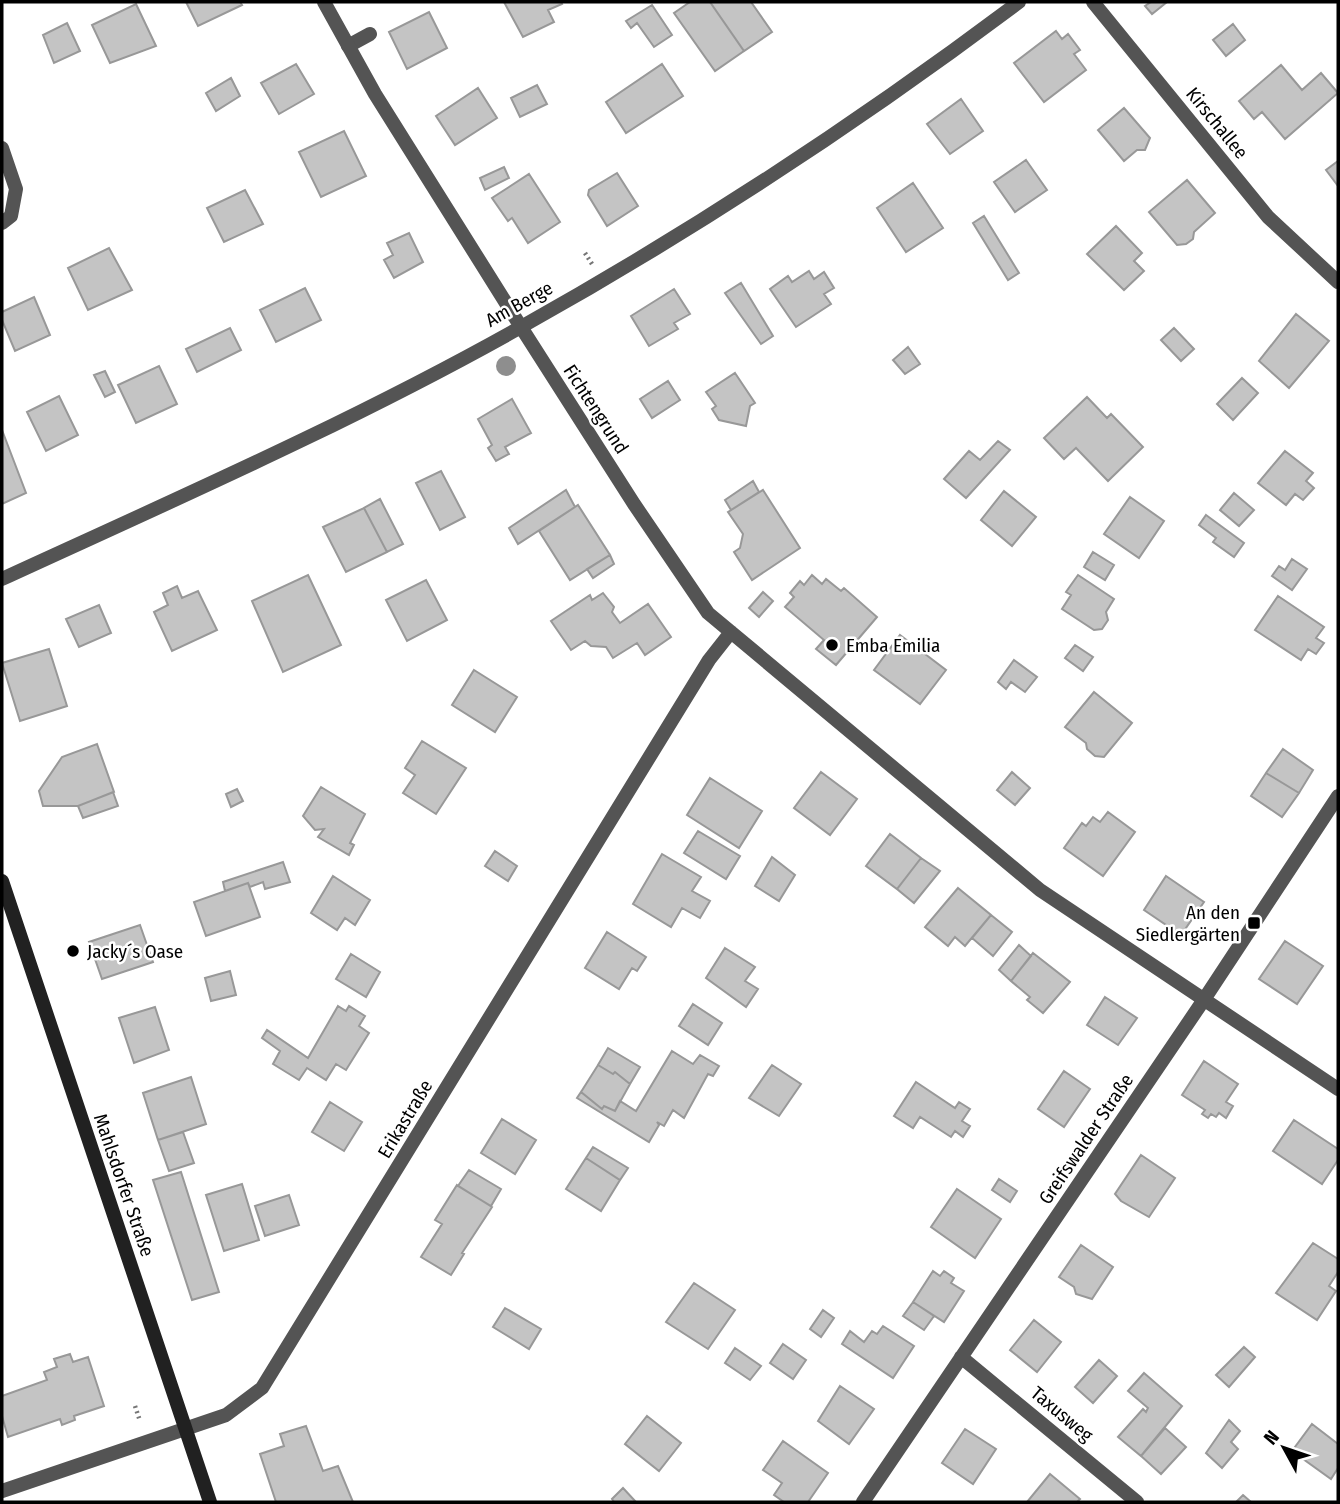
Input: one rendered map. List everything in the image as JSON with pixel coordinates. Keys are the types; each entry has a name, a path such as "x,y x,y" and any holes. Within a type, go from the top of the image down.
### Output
{"main road":[{"name":"Mahlsdorfer Straße","path":"2,881 210,1502"}],"street":[{"name":"Fichtengrund","path":"324,2 348,46 521,327 673,564 708,612 1040,890 1203,1002"},
{"name":"Am Berge","path":"2,579 314,432 521,327 769,175 1000,8 1019,2"},
{"name":"Kirschallee","path":"1093,2 1268,217 1338,282"},
{"path":"348,46 370,34"},
{"path":"2,148 16,189 11,216 2,223"},
{"name":"Erikastraße","path":"2,1491 226,1415 262,1388 702,672 731,632"},
{"name":"Greifswalder Straße","path":"863,1502 1203,1002 1338,796"},
{"path":"1203,1002 1338,1090"},
{"name":"Taxusweg","path":"961,1357 1137,1502"}],"building":[{"path":"186,2 240,2 242,5 198,26"},
{"path":"504,2 562,4 548,10 554,22 523,37"},
{"path":"690,2 710,2 744,51 715,71 674,13"},
{"path":"710,2 751,2 772,32 744,51"},
{"path":"1151,2 1167,2 1152,14 1145,6"},
{"path":"136,4 156,46 110,63 92,25"},
{"path":"652,5 672,35 654,47 637,23 631,28 626,21"},
{"path":"429,12 447,48 407,69 389,32"},
{"path":"67,23 80,51 54,63 43,35"},
{"path":"1233,24 1245,40 1226,56 1213,40"},
{"path":"1056,31 1062,39 1068,34 1080,50 1074,54 1086,70 1044,102 1014,63"},
{"path":"296,64 314,94 279,114 261,83"},
{"path":"662,64 683,96 626,133 606,102"},
{"path":"1281,65 1302,90 1321,73 1338,93 1285,139 1262,112 1254,119 1239,101"},
{"path":"231,78 240,96 216,111 206,93"},
{"path":"537,85 547,104 520,117 511,98"},
{"path":"478,88 497,118 455,145 436,116"},
{"path":"961,99 983,131 950,154 927,124"},
{"path":"1124,108 1150,138 1145,150 1137,150 1124,161 1098,130"},
{"path":"344,131 366,176 321,197 299,152"},
{"path":"1026,160 1047,190 1015,212 994,182"},
{"path":"1338,161 1338,186 1326,170"},
{"path":"504,167 509,178 485,190 480,178"},
{"path":"617,173 638,206 607,226 588,195 589,190"},
{"path":"529,174 560,222 528,243 512,218 508,221 492,198"},
{"path":"1187,180 1215,213 1194,232 1193,239 1186,244 1177,245 1149,212"},
{"path":"913,183 943,228 906,252 877,208"},
{"path":"245,190 263,224 224,242 207,208"},
{"path":"984,216 1019,273 1008,280 973,223"},
{"path":"1116,226 1142,253 1134,261 1144,271 1124,290 1087,254"},
{"path":"409,233 423,262 394,278 384,260 393,255 387,243"},
{"path":"109,248 132,290 88,310 68,268"},
{"path":"809,271 814,279 824,272 834,288 824,294 831,304 796,327 770,289 788,276 792,282"},
{"path":"741,283 773,336 761,344 725,293"},
{"path":"305,288 321,320 276,342 260,310"},
{"path":"674,289 690,314 674,323 678,329 649,346 631,316"},
{"path":"34,297 50,335 15,351 2,320 2,312"},
{"path":"1296,314 1329,341 1289,388 1259,361"},
{"path":"230,328 241,350 197,372 186,349"},
{"path":"1174,328 1194,349 1181,361 1161,340"},
{"path":"908,347 920,364 905,374 893,360"},
{"path":"159,366 177,404 136,423 118,385"},
{"path":"105,371 115,392 105,397 94,375"},
{"path":"735,373 755,403 750,406 746,426 719,420 712,409 716,406 706,392"},
{"path":"1242,378 1258,393 1233,420 1217,404"},
{"path":"668,381 680,400 652,418 640,399"},
{"path":"59,396 78,435 46,451 27,412"},
{"path":"1087,397 1107,418 1111,414 1143,447 1108,481 1076,448 1064,459 1044,438"},
{"path":"512,399 531,433 505,447 509,454 496,461 488,448 492,445 478,419"},
{"path":"2,430 26,493 2,504"},
{"path":"998,441 1010,450 966,498 944,479 969,451 980,460"},
{"path":"1285,451 1313,473 1306,481 1314,488 1303,500 1295,494 1286,505 1258,483"},
{"path":"441,471 465,517 440,530 416,483"},
{"path":"753,481 759,492 731,510 725,500"},
{"path":"566,490 575,507 518,544 509,528"},
{"path":"763,490 800,548 752,580 734,552 740,548 743,534 728,512"},
{"path":"1004,491 1036,517 1012,546 981,520"},
{"path":"1234,493 1254,510 1239,526 1220,510"},
{"path":"1130,497 1164,521 1139,558 1104,534"},
{"path":"380,499 403,544 387,552 364,508"},
{"path":"578,505 610,555 570,580 539,531"},
{"path":"364,508 387,552 346,572 323,527"},
{"path":"1206,515 1244,543 1234,557 1213,542 1216,538 1199,525"},
{"path":"1093,552 1114,565 1105,580 1084,567"},
{"path":"610,555 614,564 593,578 587,569"},
{"path":"1292,559 1307,569 1292,590 1272,576 1279,566 1285,570"},
{"path":"308,575 341,645 283,672 252,601"},
{"path":"812,575 822,584 826,579 841,591 844,588 877,617 836,665 816,649 824,640 785,607 794,597 790,593 800,581 804,585"},
{"path":"1078,575 1114,599 1106,612 1108,620 1102,629 1094,630 1062,609 1071,595 1066,592"},
{"path":"426,580 447,620 407,641 386,600"},
{"path":"177,586 182,598 198,591 217,630 172,651 154,612 168,605 163,593"},
{"path":"763,592 773,601 759,617 749,608"},
{"path":"603,593 614,607 612,612 620,623 648,604 671,637 645,655 637,643 613,658 606,647 591,646 585,641 571,650 551,621 590,595 592,600"},
{"path":"1278,596 1324,627 1316,638 1324,643 1316,654 1308,649 1301,660 1255,630"},
{"path":"99,605 111,633 79,647 66,619"},
{"path":"900,635 946,670 920,704 874,670"},
{"path":"1075,645 1093,657 1083,671 1065,658"},
{"path":"49,649 67,706 20,721 2,663"},
{"path":"1014,660 1037,677 1025,692 1011,682 1006,689 998,682"},
{"path":"474,670 517,697 495,732 452,705"},
{"path":"1094,692 1132,723 1104,757 1095,756 1087,749 1086,743 1065,727"},
{"path":"422,741 466,768 436,814 403,793 415,775 405,768"},
{"path":"97,744 114,792 78,806 43,806 39,791 62,757"},
{"path":"1283,749 1313,770 1299,793 1266,773"},
{"path":"821,772 857,799 830,835 794,808"},
{"path":"1012,772 1030,788 1015,805 997,790"},
{"path":"1266,773 1299,793 1282,817 1251,796"},
{"path":"710,778 762,811 739,848 687,815"},
{"path":"321,787 365,814 350,843 354,845 349,855 318,837 324,829 315,830 303,816"},
{"path":"237,789 243,801 231,807 226,794"},
{"path":"113,792 118,806 83,818 78,806"},
{"path":"1108,812 1135,832 1103,876 1064,848 1082,823 1086,826 1093,817 1100,822"},
{"path":"698,831 740,856 726,879 684,853"},
{"path":"890,834 921,858 897,889 866,866"},
{"path":"495,851 517,866 508,881 485,866"},
{"path":"662,854 701,877 692,891 710,901 700,918 682,908 671,927 633,904"},
{"path":"772,857 795,875 779,901 755,886"},
{"path":"921,858 940,871 914,903 897,889"},
{"path":"283,862 290,882 265,889 263,882 250,887 248,883 225,891 223,882"},
{"path":"333,876 370,900 355,925 345,918 337,930 311,913"},
{"path":"1166,876 1204,902 1181,935 1144,910"},
{"path":"248,883 260,917 206,936 194,902"},
{"path":"958,888 991,915 965,946 955,937 948,946 925,927"},
{"path":"991,915 1012,932 993,956 972,938"},
{"path":"140,925 153,962 102,979 89,942"},
{"path":"607,932 646,957 637,971 632,968 619,989 585,968"},
{"path":"1285,941 1323,966 1297,1004 1259,979"},
{"path":"1019,945 1031,956 1011,981 999,970"},
{"path":"725,948 755,967 745,981 758,989 746,1007 706,978"},
{"path":"1033,953 1070,982 1043,1013 1027,1000 1030,997 1011,981"},
{"path":"351,954 380,972 366,997 336,979"},
{"path":"230,971 236,995 211,1001 205,978"},
{"path":"1105,997 1137,1018 1118,1045 1087,1025"},
{"path":"693,1004 722,1023 708,1045 679,1026"},
{"path":"338,1006 346,1011 349,1006 365,1016 359,1026 369,1033 346,1070 336,1064 326,1080 307,1068 299,1080 273,1064 280,1051 262,1038 267,1030 308,1058"},
{"path":"155,1007 169,1050 134,1063 119,1018"},
{"path":"608,1048 640,1067 630,1084 615,1072 613,1074 598,1065"},
{"path":"672,1051 693,1064 700,1055 719,1066 713,1076 708,1074 684,1118 673,1110 664,1126 657,1122 659,1125 649,1142 577,1098 581,1092 602,1109 604,1106 615,1111 620,1101 636,1111"},
{"path":"1204,1061 1238,1084 1226,1102 1233,1106 1226,1118 1219,1113 1216,1117 1211,1114 1208,1118 1202,1114 1205,1110 1182,1095"},
{"path":"598,1065 613,1074 615,1072 630,1084 615,1111 604,1106 602,1109 581,1092"},
{"path":"772,1065 801,1084 779,1116 749,1098"},
{"path":"1064,1071 1090,1089 1064,1127 1038,1109"},
{"path":"191,1077 206,1124 158,1140 143,1093"},
{"path":"916,1082 955,1108 959,1102 970,1109 962,1121 970,1126 963,1137 955,1131 951,1137 920,1117 913,1128 894,1116"},
{"path":"330,1102 362,1122 344,1151 312,1132"},
{"path":"502,1119 536,1140 515,1174 481,1153"},
{"path":"1294,1120 1338,1149 1338,1160 1322,1184 1273,1151"},
{"path":"183,1132 194,1163 169,1171 158,1140"},
{"path":"593,1147 628,1168 620,1180 586,1158"},
{"path":"1141,1155 1175,1178 1149,1217 1121,1201 1115,1194"},
{"path":"586,1158 620,1180 601,1211 566,1189"},
{"path":"469,1170 501,1189 491,1206 458,1186"},
{"path":"181,1172 219,1292 192,1300 153,1180"},
{"path":"999,1179 1017,1191 1010,1202 992,1190"},
{"path":"242,1184 259,1240 224,1251 206,1195"},
{"path":"457,1185 492,1207 451,1275 421,1257 442,1224 435,1220"},
{"path":"957,1189 1001,1219 975,1258 931,1227"},
{"path":"289,1195 299,1225 265,1236 255,1206"},
{"path":"1313,1243 1338,1259 1338,1272 1329,1286 1336,1291 1317,1320 1276,1293"},
{"path":"1081,1245 1113,1267 1092,1299 1076,1294 1074,1287 1059,1277"},
{"path":"933,1271 940,1276 944,1271 954,1278 951,1283 964,1291 944,1322 913,1302"},
{"path":"694,1283 735,1310 708,1349 666,1322"},
{"path":"913,1302 934,1316 924,1330 903,1316"},
{"path":"505,1308 541,1329 529,1349 493,1327"},
{"path":"823,1310 834,1318 821,1337 810,1329"},
{"path":"1034,1320 1061,1342 1037,1372 1010,1350"},
{"path":"883,1326 914,1346 893,1378 842,1344 850,1331 864,1342 872,1331 877,1334"},
{"path":"783,1344 806,1360 793,1379 770,1363"},
{"path":"1244,1347 1255,1357 1229,1387 1216,1375"},
{"path":"735,1348 761,1366 750,1380 725,1363"},
{"path":"70,1354 73,1362 88,1357 104,1406 74,1416 75,1420 62,1425 60,1419 8,1437 2,1416 2,1396 47,1380 44,1372 57,1367 54,1359"},
{"path":"1099,1360 1117,1376 1093,1403 1075,1387"},
{"path":"1144,1373 1182,1406 1141,1456 1118,1437 1143,1409 1146,1412 1148,1408 1128,1391"},
{"path":"840,1386 874,1409 849,1444 818,1421"},
{"path":"647,1416 681,1443 659,1471 625,1444"},
{"path":"1229,1420 1240,1431 1231,1442 1238,1449 1222,1468 1206,1453"},
{"path":"1312,1424 1338,1444 1338,1468 1331,1479 1292,1451"},
{"path":"306,1426 323,1471 338,1466 353,1502 276,1502 260,1454 284,1446 280,1434"},
{"path":"1165,1428 1186,1447 1161,1474 1141,1456"},
{"path":"965,1429 996,1449 973,1484 942,1463"},
{"path":"783,1441 828,1473 808,1502 784,1502 774,1495 782,1483 763,1470"},
{"path":"1050,1474 1080,1499 1077,1502 1027,1502"},
{"path":"623,1488 636,1502 614,1502 612,1499"},
{"path":"1243,1495 1251,1502 1236,1502"}],"place":[{"name":"Emba Emilia","path":"832,645"},
{"name":"An den Siedlergärten","path":"1254,923"},
{"name":"Jacky´s Oase","path":"73,951"}]}
